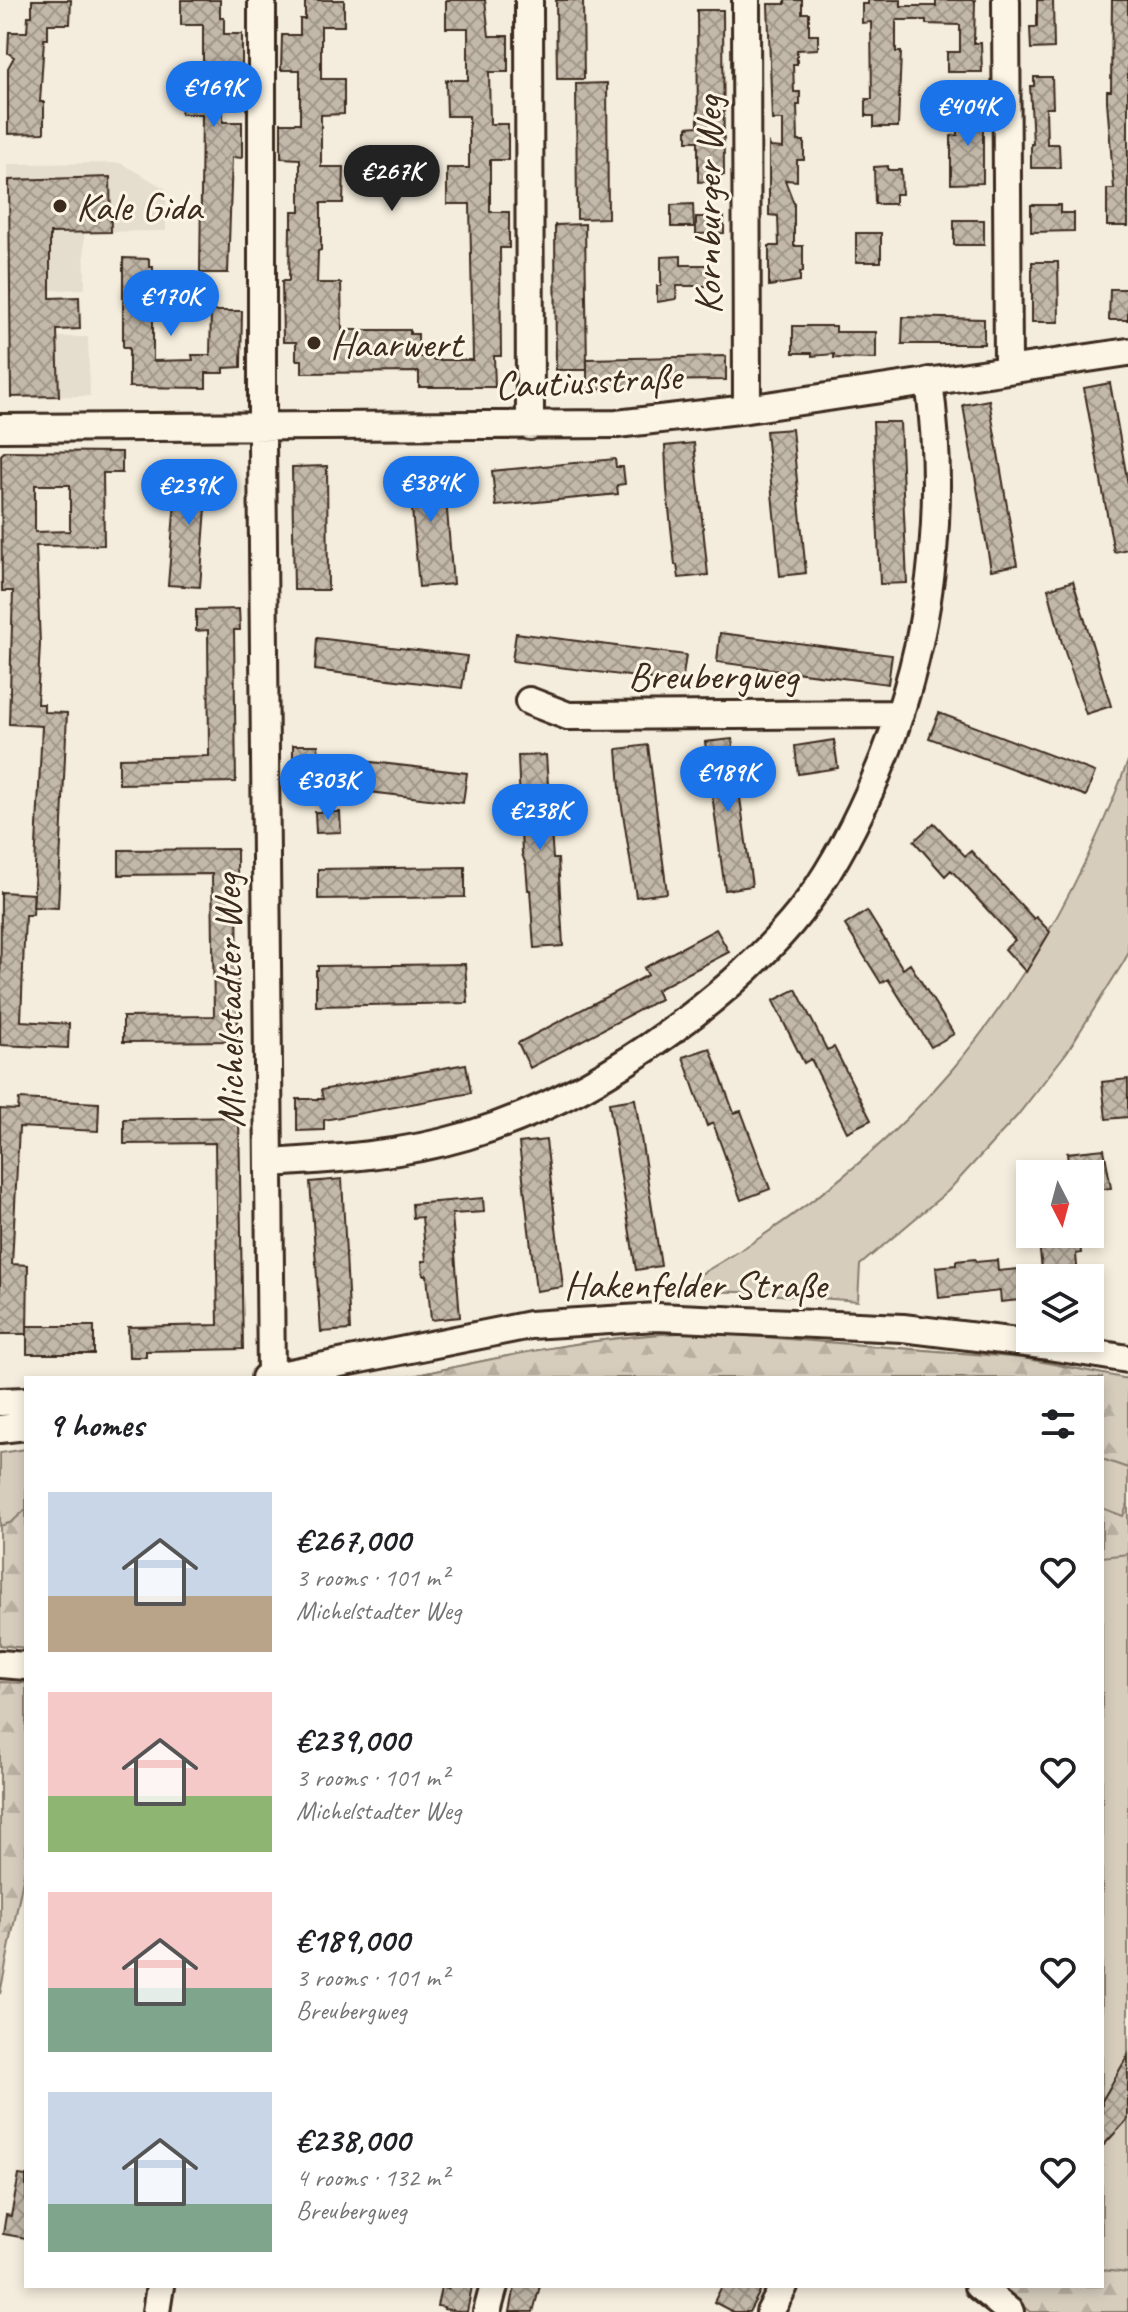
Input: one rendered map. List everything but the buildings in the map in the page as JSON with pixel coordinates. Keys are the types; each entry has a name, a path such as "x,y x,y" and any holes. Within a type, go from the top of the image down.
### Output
{"street":[{"name":"Michelstadter Weg","path":"262,0 268,1376"},
{"path":"529,0 530,426"},
{"name":"Kornburger Weg","path":"746,0 747,409"},
{"path":"1006,0 1008,369"},
{"name":"Cautiusstraße","path":"0,428 617,424 747,409 1128,352"},
{"path":"269,1163 371,1156 468,1135 576,1092 646,1050 735,981 773,943 809,900 857,819 882,766 915,666 935,552 935,440 929,381"},
{"name":"Breubergweg","path":"529,701 568,716 900,714"},
{"name":"Hakenfelder Straße","path":"278,1376 530,1325 657,1317 903,1328 1128,1359"},
{"path":"0,1402 24,1401"},
{"path":"0,1429 24,1426"},
{"path":"0,1664 24,1666"},
{"path":"156,2312 160,2288"},
{"path":"487,2312 493,2288"},
{"path":"770,2312 783,2288"},
{"path":"980,2288 1010,2312"}],"shaded area":[{"path":"121,163 166,189 166,231 84,232 85,289 10,291 8,164"},
{"path":"10,337 88,337 90,396 11,397"}],"green space":[{"path":"1128,761 1128,954 1067,1052 1017,1116 948,1191 860,1265 858,1301 739,1292 670,1291 752,1243 825,1191 892,1134 951,1071 1003,1003 1050,929 1092,848"},
{"path":"700,1332 1023,1358 1128,1379 1128,2312 1030,2312 1001,2288 1104,2288 1104,1376 414,1376 588,1342"},
{"path":"700,1332 1023,1358 1128,1379 1128,1468 1104,1460 1104,1376 414,1376 588,1342"},
{"path":"24,1449 24,1648 0,1645 0,1453"},
{"path":"1128,1503 1128,1554 1104,1557 1104,1509 1123,1516"},
{"path":"24,1511 24,1648 0,1645 0,1526 12,1522"},
{"path":"0,1682 24,1683 24,1874 0,1994"},
{"path":"1104,2270 1128,2273 1128,2312 1030,2312 1001,2288 1104,2288"}],"place":[{"name":"Kale Gida","path":"60,206"},
{"name":"Haarwert","path":"314,343"}]}
